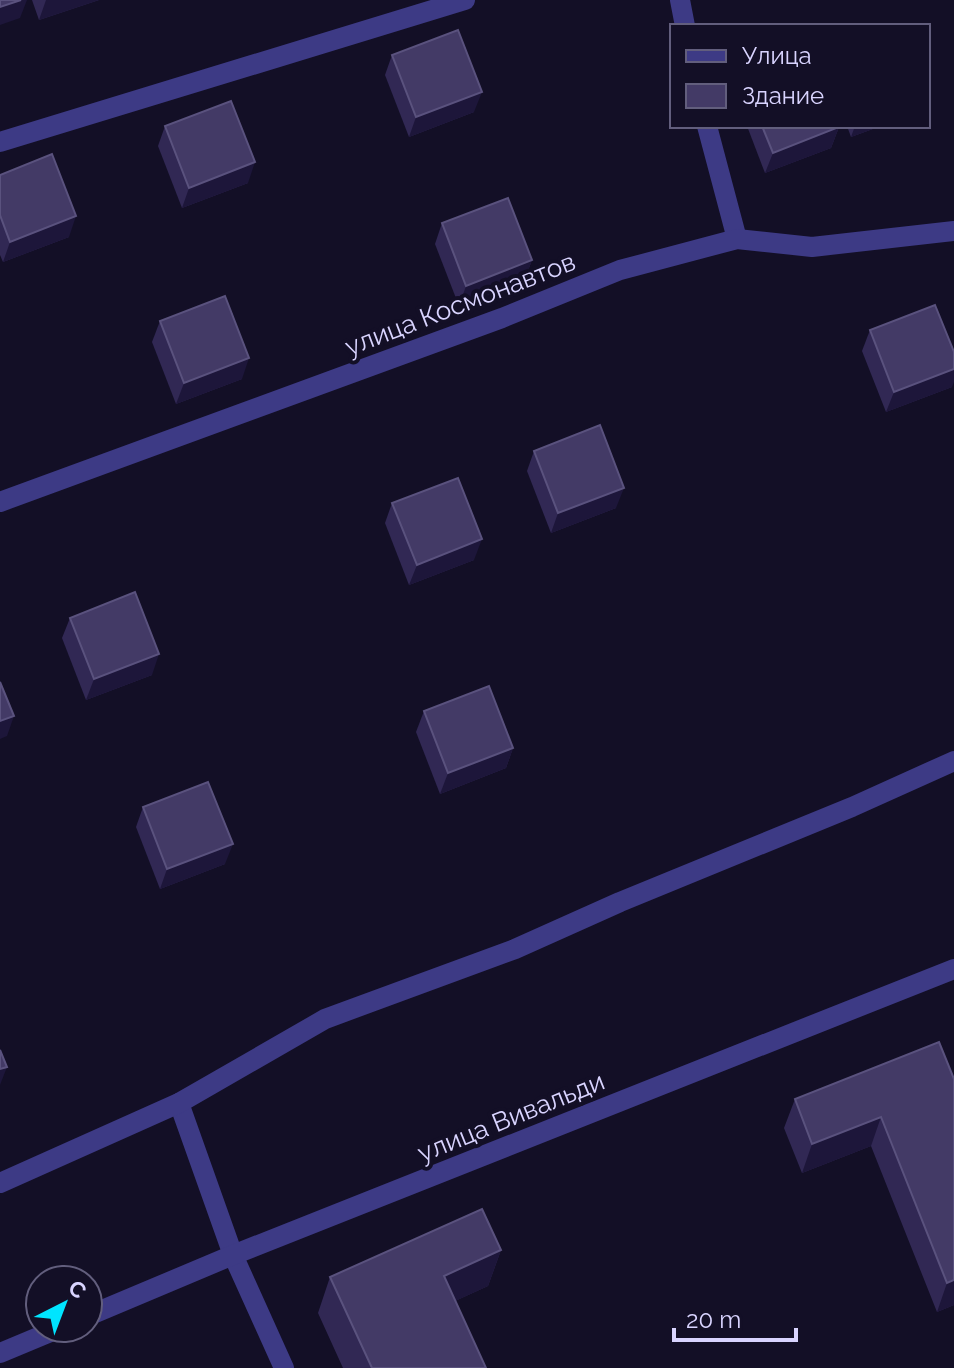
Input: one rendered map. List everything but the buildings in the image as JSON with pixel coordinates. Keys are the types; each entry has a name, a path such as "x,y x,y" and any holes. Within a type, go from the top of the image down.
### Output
{"street":[{"path":"0,142 465,0"},
{"path":"680,0 685,24"},
{"path":"708,128 737,239"},
{"name":"улица Космонавтов","path":"0,502 502,318 620,270 737,239 812,247 954,231"},
{"path":"0,1183 179,1103 325,1019 515,949 954,761"},
{"name":"улица Вивальди","path":"104,1309 233,1255 954,969"},
{"path":"179,1103 233,1255 284,1368"},
{"path":"0,1353 24,1343"}]}
